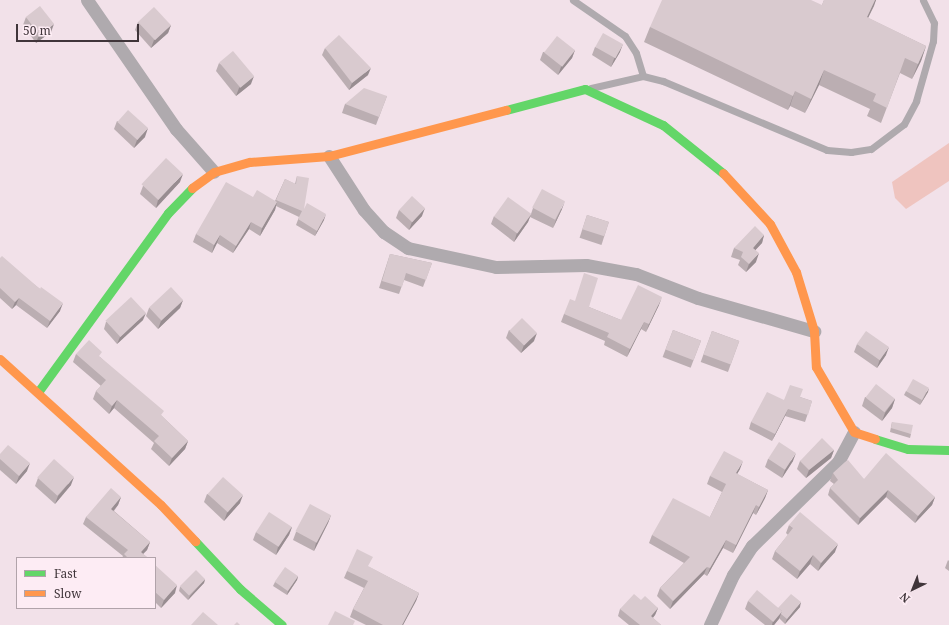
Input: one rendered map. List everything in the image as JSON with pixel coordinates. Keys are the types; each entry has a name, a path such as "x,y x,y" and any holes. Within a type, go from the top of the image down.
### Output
{"street":[{"path":"87,0 176,129 214,172"},
{"path":"38,392 168,213 198,182 214,172 250,162 328,156 585,89 663,125 726,176 770,224 796,272 814,331 816,367 854,432 908,449 949,450"},
{"path":"328,156 364,210 384,232 408,248 496,267 586,265 636,274 698,298 814,331"},
{"path":"0,359 161,505 240,589 282,625"},
{"path":"710,625 733,575 752,546 838,462 854,432"}],"lane":[{"path":"573,0 625,36 636,53 642,76"},
{"path":"585,89 642,76 663,80 826,150 851,152 871,148 904,124 916,101 933,42 934,23 923,0"}],"shaded area":[{"path":"949,143 949,181 906,209 895,198 892,182"}],"building":[{"path":"662,0 811,0 822,5 824,0 875,0 867,17 926,46 918,64 905,58 887,108 873,101 876,94 824,70 811,99 795,91 793,96 650,27"},
{"path":"40,6 54,24 40,35 26,17"},
{"path":"154,7 171,25 155,40 138,22"},
{"path":"603,33 623,44 615,58 595,47"},
{"path":"339,35 371,68 352,83 325,48"},
{"path":"557,36 575,50 562,67 544,53"},
{"path":"233,51 254,76 240,88 219,63"},
{"path":"364,88 387,96 379,117 345,104"},
{"path":"128,110 148,128 137,140 117,122"},
{"path":"166,158 183,174 158,200 141,184"},
{"path":"297,176 309,178 304,209 307,203 326,214 317,231 298,219 302,211 276,200 285,179 296,184"},
{"path":"226,182 253,197 257,190 277,202 262,228 251,222 236,246 220,235 214,245 196,234"},
{"path":"542,189 565,201 555,220 532,208"},
{"path":"412,196 425,208 412,222 399,210"},
{"path":"508,197 531,214 517,233 494,216"},
{"path":"587,215 609,222 604,236 582,229"},
{"path":"755,226 764,235 753,248 759,253 749,264 741,257 743,252 734,248"},
{"path":"390,254 432,263 426,280 406,273 402,287 382,281"},
{"path":"2,256 40,289 41,287 63,303 50,321 19,298 15,302 0,288 0,258"},
{"path":"584,273 598,278 589,307 621,320 638,285 662,297 649,324 644,322 630,349 607,337 609,333 564,314 570,299 575,301"},
{"path":"171,287 183,300 161,321 149,307"},
{"path":"131,297 146,313 120,337 105,321"},
{"path":"522,318 537,333 524,346 509,331"},
{"path":"673,330 701,341 693,360 665,350"},
{"path":"712,331 739,341 731,364 703,354"},
{"path":"866,331 889,347 880,360 857,344"},
{"path":"89,340 102,352 99,356 164,411 161,415 188,441 172,458 154,441 159,436 117,400 112,406 96,391 106,380 76,354"},
{"path":"913,379 929,388 922,400 906,391"},
{"path":"876,384 895,399 884,412 866,397"},
{"path":"790,385 803,389 800,397 812,401 808,415 788,409 775,434 751,422 767,392 784,400"},
{"path":"892,422 913,425 911,434 891,428"},
{"path":"822,438 834,450 809,470 800,461"},
{"path":"779,442 796,453 785,470 768,459"},
{"path":"8,445 30,463 19,476 0,459 0,454"},
{"path":"724,451 743,461 736,473 768,490 759,507 756,505 736,545 726,540 710,568 707,567 673,601 660,588 690,557 652,535 673,498 710,517 726,484 710,476"},
{"path":"886,453 935,497 918,516 888,490 860,518 830,488 838,480 833,473 848,460 864,479"},
{"path":"54,459 74,477 57,496 37,478"},
{"path":"223,477 243,495 228,512 208,494"},
{"path":"111,488 121,497 111,509 150,542 141,552 147,557 127,557 124,554 128,550 86,517"},
{"path":"310,504 331,515 317,543 295,531"},
{"path":"269,512 292,527 279,547 256,532"},
{"path":"800,512 838,544 821,563 813,555 800,571 775,551 793,528 789,525"},
{"path":"357,549 373,557 368,566 419,593 402,625 383,625 353,609 368,581 347,571"},
{"path":"156,566 177,585 164,600 156,593"},
{"path":"285,567 298,576 288,591 275,582"},
{"path":"196,570 205,579 189,595 180,586"},
{"path":"757,590 782,611 773,622 748,601"},
{"path":"634,594 641,600 645,596 658,608 651,616 661,625 640,625 620,609"},
{"path":"791,594 801,602 787,619 781,614 782,611 778,608"},
{"path":"335,611 355,621 353,625 328,625"},
{"path":"203,612 218,625 191,625"}],"traffic: fast":[{"path":"506,110 585,89 663,125 723,173"},
{"path":"38,392 168,213 192,188"},
{"path":"875,439 908,449 949,450"},
{"path":"195,541 240,589 282,625"}],"traffic: slow":[{"path":"192,188 214,172 250,162 329,156 506,110"},
{"path":"723,173 770,224 796,272 814,331 816,367 854,432 875,439"},
{"path":"0,359 161,505 195,541"}]}
